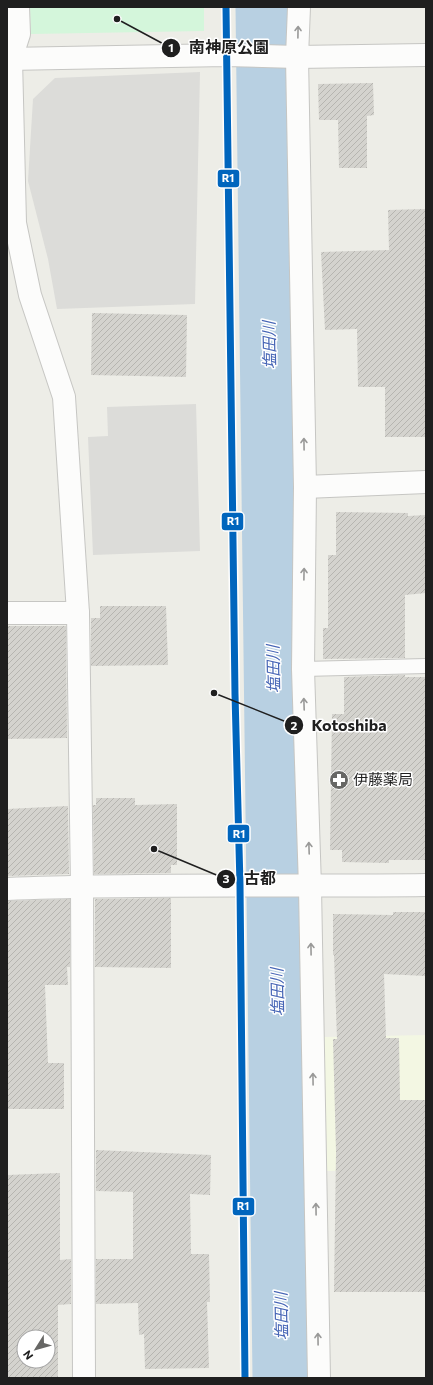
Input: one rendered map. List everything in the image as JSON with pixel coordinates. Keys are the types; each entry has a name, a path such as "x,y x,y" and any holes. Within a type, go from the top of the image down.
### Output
{"street":[{"path":"18,7 19,34 9,59 15,222 30,295 64,397 78,613 82,886 84,1378"},
{"path":"298,7 289,56 305,487 303,669 305,887 319,1378"},
{"path":"9,59 246,55 426,55"},
{"path":"305,487 426,482"},
{"path":"7,613 78,613"},
{"path":"7,888 82,886 426,886"}],"lane":[{"path":"303,669 426,666"}],"shaded area":[{"path":"200,72 195,304 57,309 48,259 28,181 33,99 55,78"},
{"path":"196,404 200,551 93,555 88,437 108,436 107,407"},
{"path":"426,1035 426,1170 327,1171 324,1037"}],"green space":[{"path":"30,7 204,7 204,31 31,34"}],"building":[{"path":"373,83 374,115 367,116 367,168 339,168 338,120 319,120 318,84"},
{"path":"425,209 426,437 385,437 385,387 358,387 357,329 325,330 321,252 389,250 388,210"},
{"path":"92,313 187,315 186,377 91,375"},
{"path":"336,512 408,513 408,516 426,515 426,593 405,595 405,658 323,659 323,628 328,628 328,555 336,555"},
{"path":"100,606 166,606 168,665 91,666 91,618 100,618"},
{"path":"7,626 66,626 67,738 7,739"},
{"path":"405,675 405,677 426,677 426,860 389,860 389,863 342,862 342,850 330,850 332,714 344,714 344,677"},
{"path":"96,798 135,798 135,805 177,804 177,865 171,865 171,873 94,874 93,805 96,805"},
{"path":"68,806 69,874 7,876 7,809"},
{"path":"171,898 171,968 95,967 95,899"},
{"path":"70,899 70,967 67,967 68,985 45,985 48,1063 64,1063 64,1109 7,1109 7,901"},
{"path":"393,912 426,912 426,976 384,974 386,1038 399,1038 400,1100 426,1100 426,1292 334,1292 336,1152 333,1039 337,1039 333,955 333,914 393,915"},
{"path":"96,1150 211,1155 210,1195 190,1194 191,1254 209,1254 210,1302 207,1302 209,1368 145,1369 144,1334 139,1335 138,1303 96,1304 96,1259 133,1259 133,1192 96,1191"},
{"path":"60,1173 60,1260 71,1259 71,1304 58,1305 58,1377 7,1377 7,1175"}],"waterway":[{"name":"塩田川","path":"265,7 282,1378"}],"transit line":[{"name":"R1","path":"226,7 235,694 240,885 245,1378"}],"place":[{"name":"南神原公園","path":"117,19"},
{"name":"Kotoshiba","path":"214,693"},
{"name":"伊藤薬局","path":"339,780"},
{"name":"古都","path":"154,849"}]}
